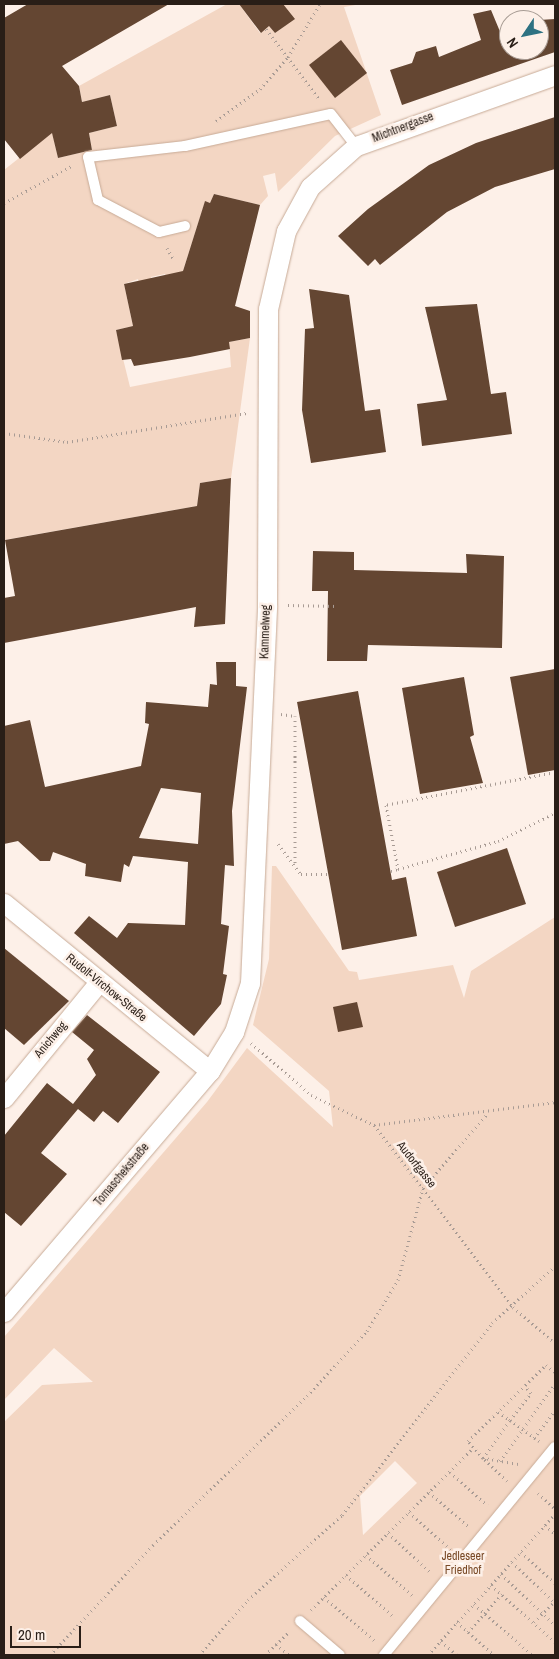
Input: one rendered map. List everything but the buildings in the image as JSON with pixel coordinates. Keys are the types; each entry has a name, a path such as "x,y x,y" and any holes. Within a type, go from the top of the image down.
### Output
{"street":[{"name":"Michtnergasse","path":"286,231 310,187 356,146 555,75"},
{"name":"Kammelweg","path":"234,1032 250,983 255,946 256,837 267,605 268,310 286,231"},
{"name":"Rudolf-Virchow-Straße","path":"4,903 210,1071"},
{"name":"Anichweg","path":"4,1098 99,982"},
{"name":"Tomaschekstraße","path":"4,1312 210,1071 234,1032"}],"lane":[{"path":"185,226 159,232 98,200 88,158 185,146 331,114 356,146"},
{"path":"386,1653 554,1449"},
{"path":"300,1621 340,1655"}],"path":[{"path":"209,125 260,89 288,57 320,4"},
{"path":"266,29 331,114"},
{"path":"4,203 88,158"},
{"path":"4,432 67,442 268,409"},
{"path":"267,605 338,606"},
{"path":"262,712 295,716 295,866"},
{"path":"398,869 386,805 555,772"},
{"path":"391,871 498,841 555,813"},
{"path":"256,837 276,843 301,874 328,874"},
{"name":"Audorfgasse","path":"234,1032 312,1095 374,1125 513,1307 555,1343"},
{"path":"374,1125 487,1114 555,1102"},
{"path":"50,1655 153,1545 307,1396 367,1331 398,1280 423,1188 487,1114"},
{"path":"199,1655 248,1600 342,1515 492,1323 513,1307 555,1266"},
{"path":"518,1492 468,1441 546,1365 555,1372"},
{"path":"500,1461 555,1384"},
{"path":"483,1458 531,1393 525,1386"},
{"path":"534,1438 555,1410"},
{"path":"498,1412 534,1438 554,1449"},
{"path":"265,1655 473,1448"},
{"path":"483,1458 538,1467"},
{"path":"450,1472 499,1515"},
{"path":"526,1482 555,1509"},
{"path":"429,1492 481,1538"},
{"path":"409,1512 462,1560"},
{"path":"428,1655 555,1514"},
{"path":"545,1525 555,1534"},
{"path":"388,1533 443,1584"},
{"path":"521,1552 555,1583"},
{"path":"366,1555 424,1606"},
{"path":"512,1562 554,1603 534,1622"},
{"path":"501,1574 555,1625"},
{"path":"346,1575 406,1628"},
{"path":"491,1585 555,1642"},
{"path":"468,1632 502,1594"},
{"path":"324,1596 386,1653"},
{"path":"474,1604 532,1655"},
{"path":"457,1622 494,1655"},
{"path":"441,1641 457,1655"},
{"path":"276,1644 289,1655"}],"green space":[{"path":"227,4 239,4 260,33 269,26 275,33 294,19 283,4 361,4 344,7 381,115 335,136 278,192 275,173 263,176 268,196 260,205 214,194 210,203 205,202 180,280 168,282 165,274 151,277 152,285 140,288 138,279 124,284 133,326 116,330 130,387 231,367 229,342 250,338 231,478 200,483 197,506 4,540 4,170 52,132 58,158 92,150 89,133 117,126 110,95 82,102 79,86"},
{"name":"Jedleseer Friedhof","path":"272,866 276,866 349,971 357,972 359,980 453,965 464,998 471,971 555,917 555,1655 4,1655 4,1422 42,1385 93,1382 54,1348 4,1400 4,1337 207,1102 247,1048 333,1127 329,1091 253,1025 269,959","holes":["395,1461 417,1483 363,1535 360,1496"]}]}
